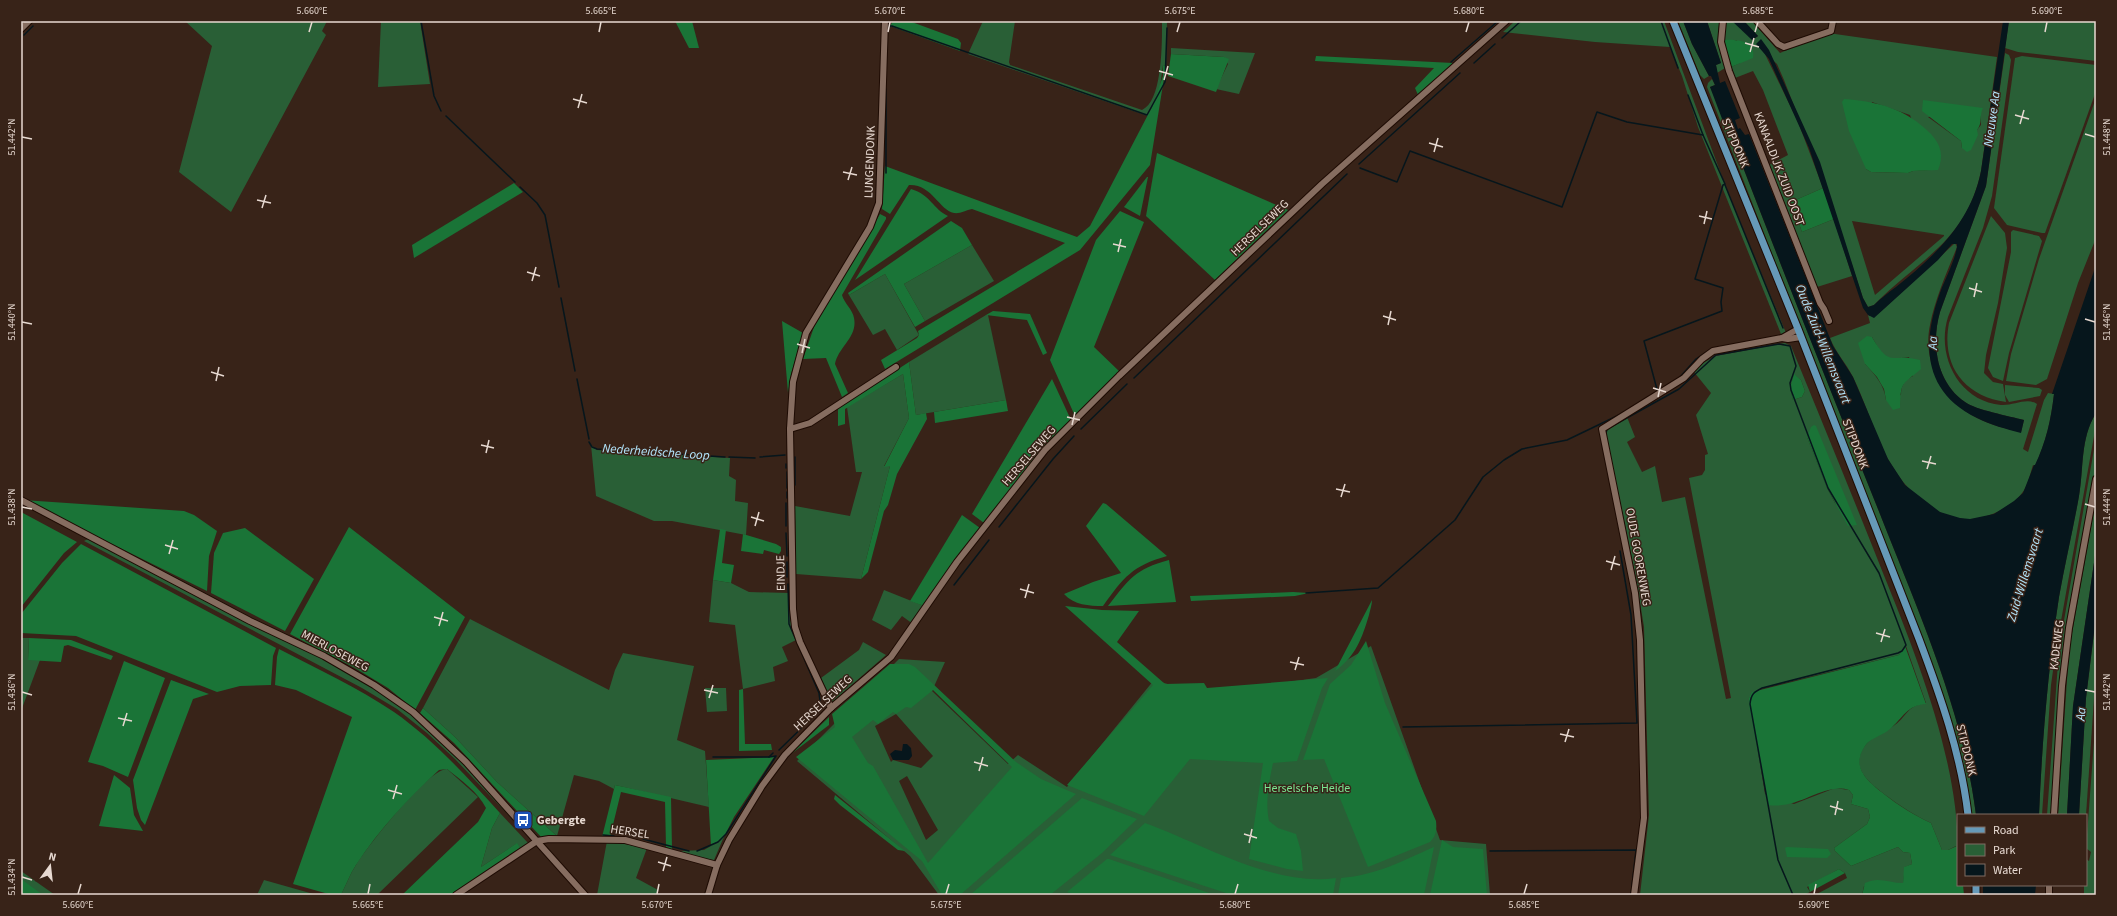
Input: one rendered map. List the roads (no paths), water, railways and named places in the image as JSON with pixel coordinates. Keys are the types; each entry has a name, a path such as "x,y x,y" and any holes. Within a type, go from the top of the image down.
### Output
{"main road":[{"name":"STIPDONK","path":"1673,21 1800,333 1936,683 1962,775 1968,814"}],"street":[{"path":"21,29 29,21"},
{"name":"LUNGENDONK","path":"818,311 870,227 879,204 885,21"},
{"name":"HERSELSEWEG","path":"708,895 717,865 729,840 762,786 785,755 831,708 891,657 957,562 1045,450 1322,184 1506,21"},
{"name":"KANAALDIJK ZUID OOST","path":"1723,21 1721,42 1729,71 1820,303 1829,321"},
{"path":"1757,21 1778,44 1784,47 1831,31 1833,21"},
{"name":"EINDJE","path":"818,311 806,333 793,382 790,429 793,609 795,627 831,708"},
{"name":"OUDE GOORENWEG","path":"1634,895 1644,818 1640,640 1635,593 1602,429 1684,378 1702,359 1713,351 1782,338 1788,339 1800,333"},
{"path":"790,429 810,423 896,367"},
{"name":"KADEWEG","path":"2054,814 2062,686 2069,628 2096,479"},
{"name":"MIERLOSEWEG","path":"21,500 250,621 324,656 374,685 413,712 466,762 585,895"},
{"name":"HERSEL","path":"537,841 565,838 625,840 717,865"},
{"path":"456,895 537,841"}],"water":[{"path":"1683,21 1707,21 1721,63 1716,65 1720,83 1725,81 1740,118 1735,120 1738,129 1740,128 1745,135 1749,134 1833,346 1853,377 1888,459 1905,485 1940,512 1960,518 1970,519 1994,514 2014,501 2023,493 2045,439 2053,404 2054,394 2052,394 2096,265 2096,413 2087,433 2083,453 2081,485 2061,584 2055,624 2046,706 2039,814 1976,814 1970,776 1961,737 1950,699 1924,624 1807,332 1736,149 1730,122 1724,124 1710,87 1715,85 1692,44"},
{"path":"1732,21 1744,21 1758,36 1752,40"},
{"path":"2003,21 2009,21 1986,186 1940,312 1937,324 1936,349 1942,373 1955,394 1965,402 1977,408 2024,420 2021,433 1999,427 1977,418 1959,407 1945,394 1936,379 1931,363 1929,346 1931,328 1935,309 1953,260 1957,244 1952,244 1938,260 1874,318 1868,315 1863,308 1809,148 1769,59 1756,44 1761,39 1769,50 1820,162 1863,298 1868,307 1874,305 1924,263 1937,250 1960,222 1969,206 1981,171"},
{"name":"Aa","path":"2096,549 2096,616 2086,698 2079,814 2067,814 2073,706"},
{"path":"903,744 907,744 911,748 912,756 909,760 893,760 890,754 895,750 902,751"},
{"path":"1983,886 2036,886 2035,895 1983,895"}],"waterway":[{"name":"Nederheidsche Loop","path":"421,21 434,96 441,111"},
{"path":"1451,62 1498,21"},
{"path":"1502,38 1521,21"},
{"path":"1661,21 1678,68"},
{"path":"24,35 33,26"},
{"path":"887,33 889,26 892,26 1147,115 1165,82 1167,28"},
{"path":"1474,63 1495,44"},
{"path":"1359,164 1460,73"},
{"path":"886,89 886,173"},
{"path":"1658,393 1644,341 1722,311 1721,302 1723,288 1695,279 1723,185 1725,184 1703,135 1688,95"},
{"path":"1360,168 1397,182 1410,151 1562,207 1597,112 1627,122 1703,135"},
{"name":"Nederheidsche Loop","path":"446,116 515,182"},
{"path":"1134,378 1347,174"},
{"path":"1725,185 1783,328"},
{"name":"Nederheidsche Loop","path":"520,187 537,203 545,215 559,287"},
{"name":"Nederheidsche Loop","path":"561,298 575,371"},
{"path":"1606,433 1607,429 1679,389 1716,355 1779,344 1790,346 1796,366 1790,383 1791,390 1828,488 1879,573 1906,645 1902,651 1898,653 1762,688 1755,692 1751,698 1750,704 1778,860 1793,895"},
{"path":"1680,377 1696,359 1711,349"},
{"name":"Nederheidsche Loop","path":"577,379 589,439"},
{"path":"1081,429 1127,384"},
{"path":"1306,593 1378,588 1455,520 1483,477 1504,460 1522,449 1567,440 1619,415"},
{"path":"999,527 1053,459 1074,436"},
{"name":"Nederheidsche Loop","path":"589,442 592,447 597,449 725,457"},
{"name":"Nederheidsche Loop","path":"760,457 785,455"},
{"name":"Nederheidsche Loop","path":"729,457 755,458"},
{"path":"795,457 795,485"},
{"path":"787,472 787,488"},
{"path":"787,492 787,498"},
{"path":"786,503 786,526"},
{"path":"786,533 787,556"},
{"path":"954,585 989,540"},
{"path":"1403,727 1637,723 1631,615 1620,551"},
{"path":"787,562 787,577"},
{"path":"779,750 818,712 820,701 819,693 789,624 788,584"},
{"path":"1644,708 1645,722"},
{"path":"697,851 718,842 726,834 776,756 769,757 773,753"},
{"path":"713,757 769,757"},
{"path":"603,835 614,836"},
{"path":"643,839 689,851"},
{"path":"1490,851 1636,850 1631,895"}],"place":[{"name":"Gebergte","path":"523,820"}],"water label":[{"name":"Nieuwe Aa","path":"1992,119"},
{"name":"Oude Zuid-Willemsvaart","path":"1823,344"},
{"name":"Zuid-Willemsvaart","path":"2025,575"}],"park label":[{"name":"Herselsche Heide","path":"1307,788"}]}
